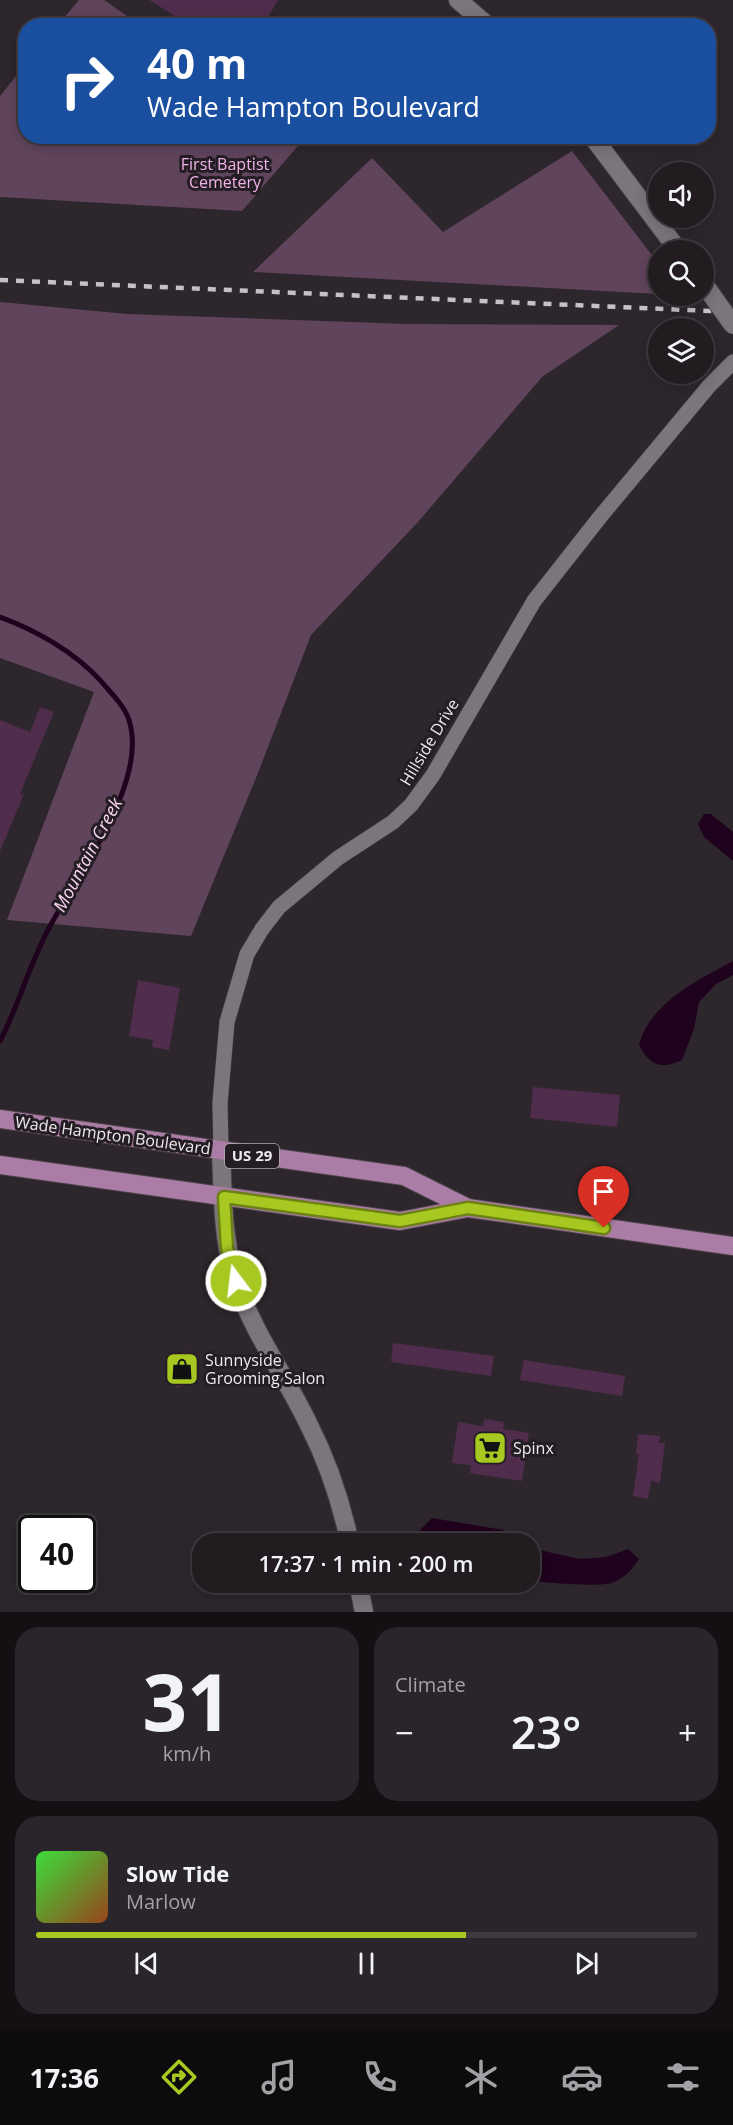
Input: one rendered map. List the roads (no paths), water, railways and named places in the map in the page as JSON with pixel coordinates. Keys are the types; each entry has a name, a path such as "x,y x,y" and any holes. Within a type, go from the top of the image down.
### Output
{"main road":[{"name":"Wade Hampton Boulevard","path":"0,1119 404,1176 468,1208 733,1246"},
{"name":"Wade Hampton Boulevard","path":"2,1166 400,1221 468,1208"}],"street":[{"path":"458,0 479,18"},
{"path":"598,144 670,240"},
{"path":"714,298 733,325"},
{"name":"Hillside Drive","path":"221,1151 220,1102 227,1022 247,954 261,929 279,907 308,881 393,822 423,790 534,601 687,412 733,362"},
{"path":"221,1151 227,1248 236,1281 258,1336 308,1421 327,1463 337,1491 347,1533"}],"waterway":[{"name":"Mountain Creek","path":"0,617 27,628 54,643 90,670 124,709 129,720 132,745 129,771 120,799 92,855 42,942 0,1041"}],"railway":[{"path":"0,280 733,312"}],"place":[{"name":"Sunnyside Grooming Salon","path":"182,1369"},
{"name":"Spinx","path":"490,1448"}],"park label":[{"name":"First Baptist Cemetery","path":"225,173"}]}
